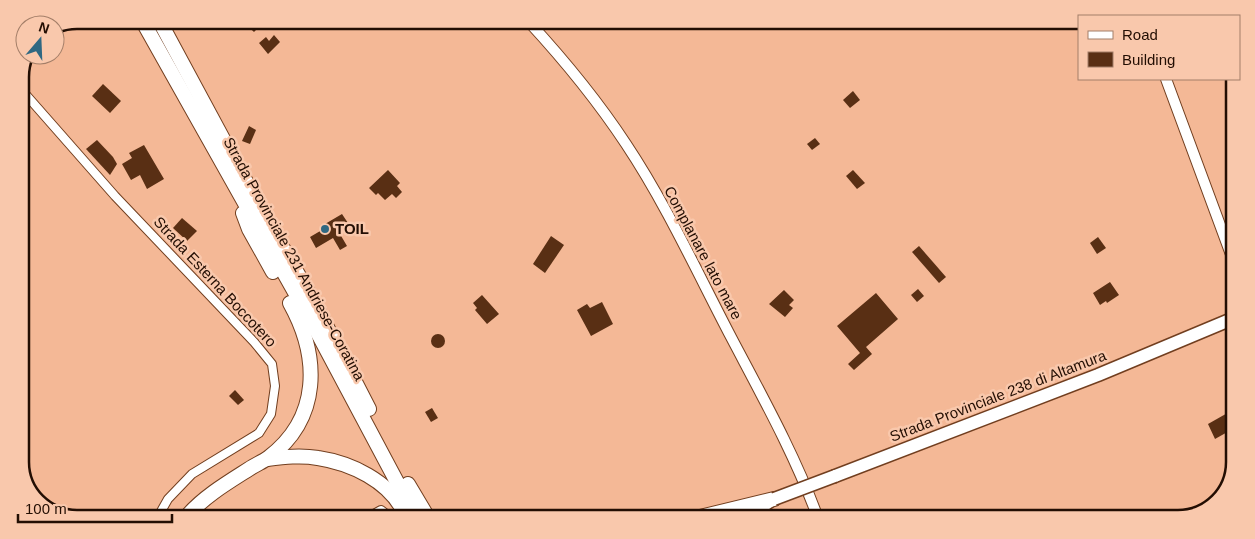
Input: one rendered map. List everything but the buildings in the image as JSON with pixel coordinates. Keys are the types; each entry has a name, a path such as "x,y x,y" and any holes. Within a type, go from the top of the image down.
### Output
{"highway":[{"name":"Strada Provinciale 231 Andriese-Coratina","path":"147,29 315,328 412,510"},
{"name":"Strada Provinciale 231 Andriese-Coratina","path":"164,29 266,220 314,302 422,510"},
{"path":"194,510 214,492 267,459 291,436 305,410 311,382 310,355 298,318 249,229 230,177"},
{"path":"267,459 293,456 318,458 358,470 376,480 390,492 402,510"},
{"path":"729,510 774,499"},
{"path":"747,510 774,499"}],"main road":[{"name":"Strada Provinciale 238 di Altamura","path":"774,499 962,429 1226,322"},
{"path":"758,510 774,499"}],"street":[{"name":"Complanare lato mare","path":"535,29 592,97 626,144 656,195 796,462 815,510"},
{"path":"1166,80 1226,241"},
{"name":"Strada Esterna Boccotero","path":"29,98 115,196 254,342 272,364 275,386 272,414 259,433 192,474 168,499 161,510"}],"place":[{"name":"TOIL","path":"325,229"}]}
